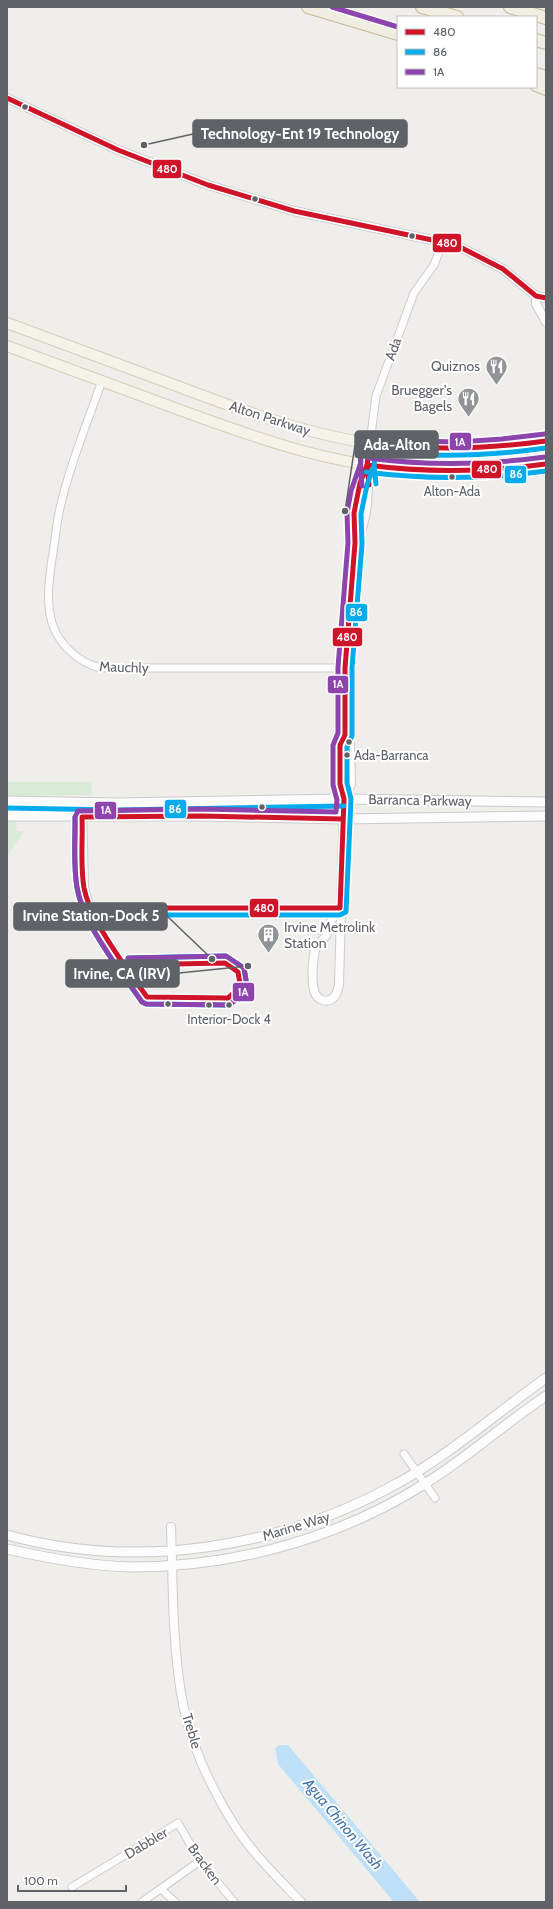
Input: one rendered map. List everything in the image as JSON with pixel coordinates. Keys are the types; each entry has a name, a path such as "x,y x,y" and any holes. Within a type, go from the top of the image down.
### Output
{"highway":[{"path":"308,7 397,34"},
{"path":"422,7 454,16"},
{"path":"510,7 546,18"},
{"path":"537,86 546,90"}],"main road":[{"name":"Alton Parkway","path":"7,323 269,420 316,433 370,443 410,448 470,449 546,441"},
{"name":"Alton Parkway","path":"7,346 272,443 309,454 367,465 410,470 451,472 493,470 546,464"},
{"name":"Barranca Parkway","path":"7,802 82,803 344,799 546,802"},
{"path":"536,802 536,816"},
{"name":"Barranca Parkway","path":"7,816 342,818 546,816"},
{"name":"Marine Way","path":"7,1535 46,1544 95,1550 153,1552 244,1541 283,1532 347,1509 417,1472 546,1378"},
{"name":"Marine Way","path":"7,1549 73,1562 129,1567 173,1565 247,1556 288,1546 352,1522 425,1484 546,1396"}],"street":[{"path":"7,98 118,150 208,185 294,211 443,241 469,250 497,265 536,296 546,298"},
{"name":"Ada","path":"340,908 332,919 326,936 315,949 314,990 319,998 324,1001 334,997 339,984 342,818 344,799 351,784 350,745 345,735 345,668 355,543 353,531 360,481 367,465 379,390 414,293 434,265 443,241"},
{"path":"536,296 536,304 546,322"},
{"name":"Mauchly","path":"102,381 67,482 57,525 50,578 49,604 52,622 64,645 81,660 91,665 111,669 345,668"},
{"path":"82,803 84,888 90,908"},
{"path":"404,1454 435,1498"},
{"name":"Treble","path":"172,1527 175,1634 181,1693 190,1728 201,1759 219,1800 238,1830 257,1856 301,1902"},
{"name":"Bracken","path":"178,1823 200,1861 234,1902"},
{"name":"Dabbler","path":"72,1887 178,1823"},
{"path":"142,1902 200,1861"},
{"path":"161,1889 174,1902"}],"green space":[{"path":"7,782 91,782 92,795 7,796"},
{"path":"7,821 15,821 17,831 24,831 7,856"}],"water":[{"name":"Agua Chinon Wash","path":"279,1745 288,1745 420,1902 394,1902 278,1764 275,1748"}],"transit line":[{"name":"1A","path":"332,7 397,27"},
{"name":"480","path":"7,98 118,150 208,185 294,211 456,245 503,269 536,296 546,298"},
{"name":"1A","path":"362,486 361,451 362,445 368,436 414,441 458,442 545,434"},
{"name":"480","path":"369,485 367,465 370,443 392,446 458,448 502,446 546,441"},
{"name":"86","path":"376,484 374,465 376,451 419,455 461,455 503,453 546,448"},
{"name":"1A","path":"368,458 390,461 456,464 501,462 545,457"},
{"name":"1A","path":"117,967 93,929 79,898 75,861 75,817 78,811 202,809 336,812 337,800 333,785 333,745 338,733 338,667 348,543 347,513 351,491 361,462"},
{"name":"480","path":"367,465 389,468 479,470 546,464"},
{"name":"480","path":"90,908 340,908 344,799 340,784 340,745 345,735 345,668 355,543 354,513 360,483 367,465"},
{"name":"86","path":"90,915 340,915 346,912 351,799 347,783 347,747 352,736 352,668 362,544 361,514 367,485 373,468"},
{"name":"86","path":"366,472 389,475 456,478 501,476 546,471"},
{"name":"86","path":"7,808 117,810 344,806"},
{"name":"480","path":"124,965 95,919 84,888 82,870 82,817 202,816 342,819"},
{"name":"86","path":"75,817 75,871 79,898 93,929 117,967"},
{"name":"86","path":"120,971 142,1002 146,1004 229,1005 240,997 247,986 244,968 226,956 128,958"},
{"name":"1A","path":"120,971 142,1002 146,1004 229,1005 240,997 247,986 244,968 226,956 128,958"},
{"name":"480","path":"225,963 238,972 240,984 235,992 228,998 147,997 124,965 225,963"}],"place":[{"name":"Technology-Ent 19 Technology","path":"144,145"},
{"name":"Quiznos","path":"496,386"},
{"name":"Bruegger's Bagels","path":"468,418"},
{"name":"Alton-Ada","path":"452,477"},
{"name":"Ada-Alton","path":"345,511"},
{"name":"Ada-Barranca","path":"347,755"},
{"name":"Irvine Metrolink Station","path":"268,954"},
{"name":"Irvine Station-Dock 5","path":"212,959"},
{"name":"Irvine, CA (IRV)","path":"248,966"},
{"name":"Interior-Dock 4","path":"229,1005"}]}
